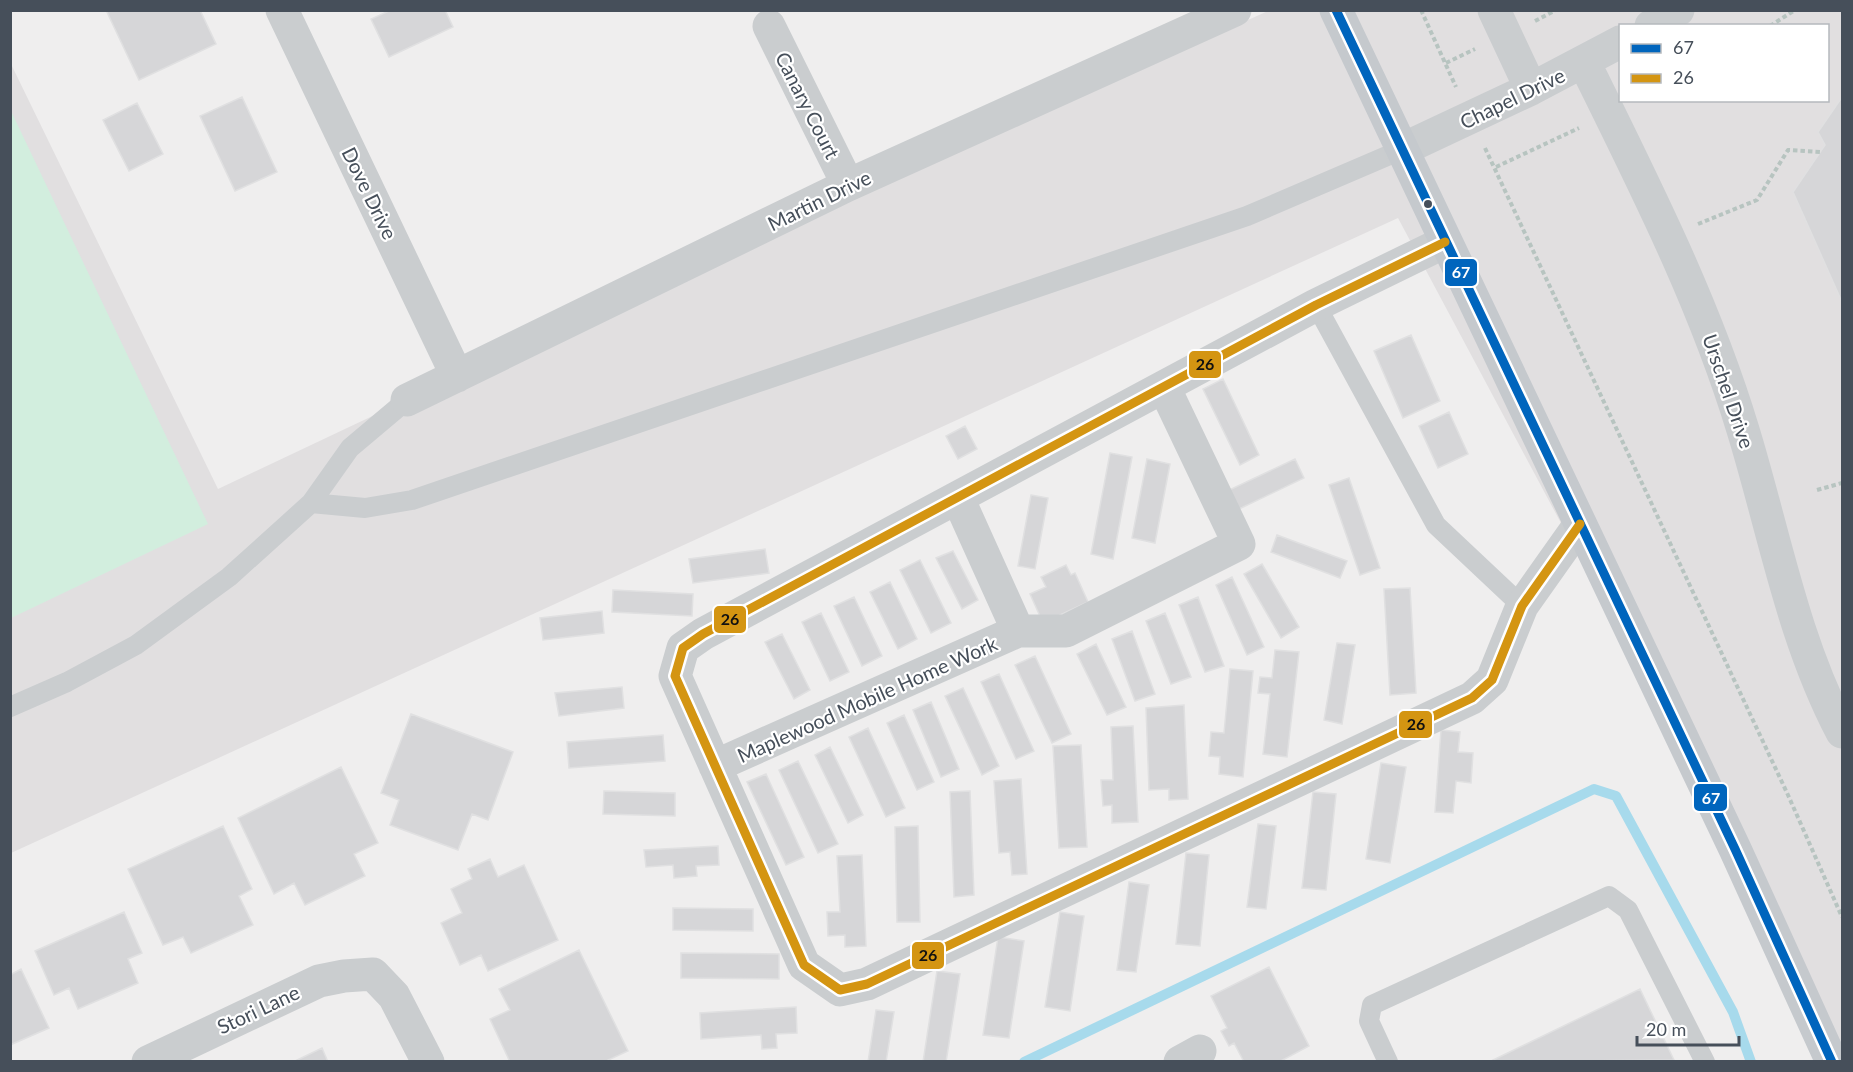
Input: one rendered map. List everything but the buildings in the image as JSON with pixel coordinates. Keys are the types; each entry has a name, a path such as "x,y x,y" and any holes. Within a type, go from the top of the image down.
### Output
{"main road":[{"path":"1335,10 1735,849 1832,1062"}],"street":[{"name":"Dove Drive","path":"282,10 457,376"},
{"name":"Martin Drive","path":"407,399 848,185 1235,10"},
{"path":"1494,10 1531,89"},
{"path":"1654,24 1678,10"},
{"name":"Canary Court","path":"769,26 848,185"},
{"name":"Chapel Drive","path":"1401,150 1531,89 1619,43"},
{"name":"Urschel Drive","path":"1584,62 1695,293 1740,418 1786,588 1818,677 1842,732"},
{"name":"Maplewood Mobile Home Work","path":"1445,242 1316,305 703,634 683,648 675,676 804,965 840,990 867,984 1472,698 1492,680 1522,606 1580,524"},
{"name":"Maplewood Mobile Home Work","path":"715,766 1018,631 1066,631 1239,544 1164,387"},
{"name":"Maplewood Mobile Home Work","path":"957,498 1018,631"},
{"name":"Stori Lane","path":"148,1062 319,981 373,974 394,996 428,1062"}],"lane":[{"path":"311,503 365,508 412,500 1247,216 1401,150"},
{"path":"1316,305 1436,525 1522,606"},
{"path":"10,707 67,682 136,645 229,577 311,503 350,448 407,399"},
{"path":"1388,1062 1369,1021 1372,1005 1609,896 1628,910 1705,1062"}],"path":[{"path":"1421,10 1446,63 1478,48"},
{"path":"1529,24 1556,10"},
{"path":"1773,24 1795,10"},
{"path":"1610,114 1496,168 1783,784 1842,917"},
{"path":"1669,237 1757,200 1788,150 1821,152"},
{"path":"1817,490 1842,483"}],"shaded area":[{"path":"1268,11 1842,11 1842,1061 1735,849 1398,218 11,853 10,62 218,489 457,376"}],"green space":[{"path":"10,109 208,524 11,618 10,618"}],"waterway":[{"path":"1024,1062 1594,789 1616,796 1733,1012 1751,1062"}],"transit line":[{"name":"67","path":"1336,10 1735,849 1832,1062"},
{"name":"26","path":"1445,242 1316,305 703,634 683,648 675,676 804,965 840,990 867,984 1472,698 1492,680 1522,606 1580,524"}]}
